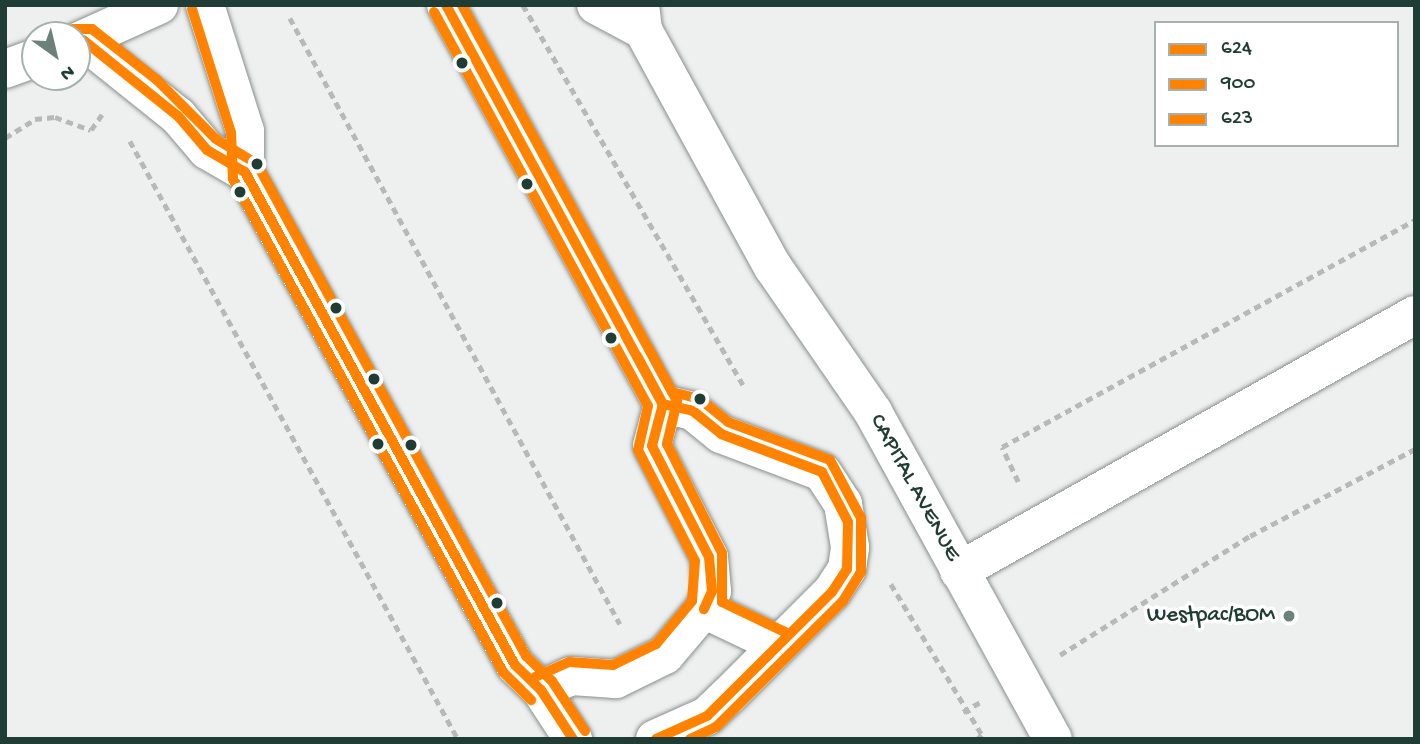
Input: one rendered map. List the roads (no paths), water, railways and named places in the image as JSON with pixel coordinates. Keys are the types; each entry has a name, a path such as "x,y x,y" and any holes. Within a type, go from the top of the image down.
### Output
{"street":[{"path":"91,36 159,5"},
{"path":"205,5 245,131 245,172 515,665 541,690 573,739"},
{"path":"446,5 663,404 652,446 709,557 712,591 704,609 677,643 646,668 616,679 572,676 541,690"},
{"name":"CAPITAL AVENUE","path":"596,5 642,18 773,267 887,405 959,571 1415,315"},
{"path":"91,49 178,116 206,150 245,172"},
{"path":"655,739 707,716 779,645 847,569 843,504 822,472 805,462 721,434 693,411 663,404"},
{"path":"959,571 1053,739"},
{"path":"704,609 779,645"}],"place":[{"name":"Westpac/BOM","path":"1289,616"}]}
